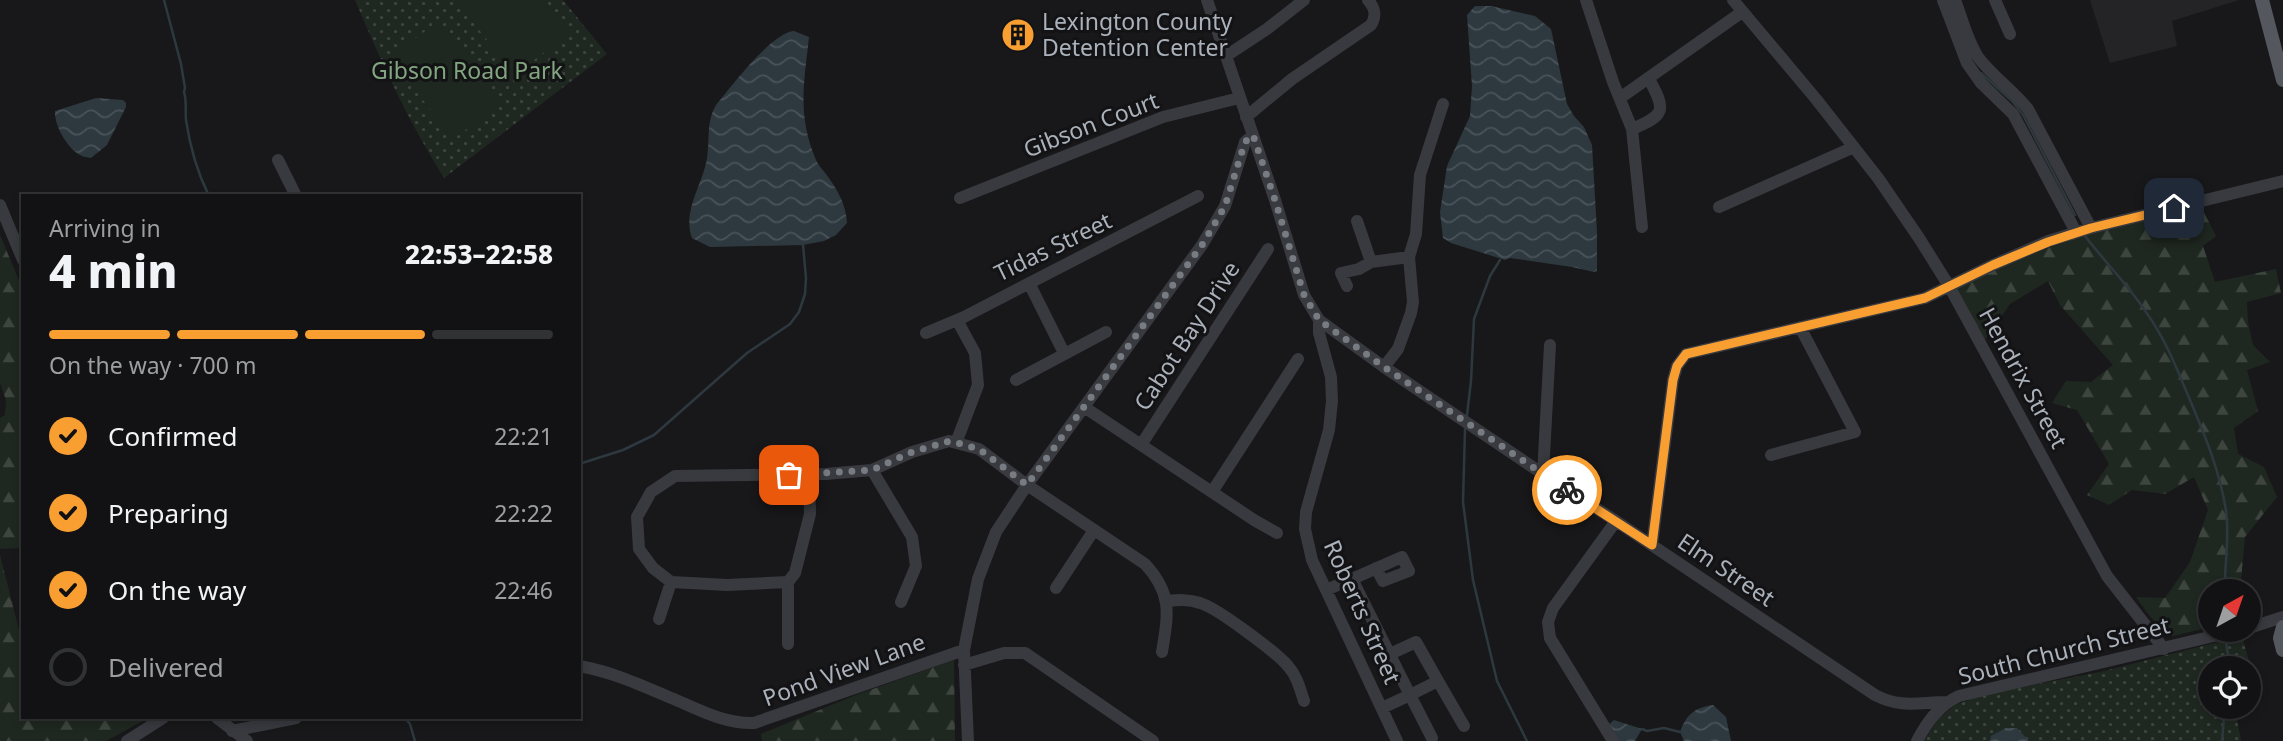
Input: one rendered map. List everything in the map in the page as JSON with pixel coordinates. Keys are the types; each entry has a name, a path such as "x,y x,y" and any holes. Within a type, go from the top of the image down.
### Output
{"main road":[{"path":"2262,0 2283,80"}],"street":[{"name":"Roberts Street","path":"1207,0 1275,200 1304,295 1319,320 1319,333 1331,377 1332,415 1306,512 1305,529 1312,560 1397,741"},
{"path":"1226,55 1267,29 1304,0"},
{"path":"1246,117 1292,79 1371,24 1375,18 1374,8 1368,0"},
{"path":"1586,0 1632,129 1642,227"},
{"path":"1943,0 1967,63 1981,83 2013,114 2076,232"},
{"path":"1955,0 1975,52 2028,109 2091,228"},
{"path":"1995,0 2010,34"},
{"path":"1620,98 1649,79 1740,5"},
{"name":"Hendrix Street","path":"1740,5 1854,147 1901,211 1949,286 2107,576 2164,649"},
{"path":"1632,129 1654,120 1660,111 1659,97 1649,79"},
{"name":"Gibson Court","path":"960,198 1152,121 1239,98"},
{"path":"1384,367 1398,349 1411,313 1413,302 1409,257 1416,234 1420,175 1443,103"},
{"path":"968,741 964,650 986,554 1003,519 1209,234 1225,206 1245,142 1253,135"},
{"path":"1719,207 1854,147"},
{"path":"278,160 295,194"},
{"path":"1652,545 1673,380 1681,359 1693,351 1925,298 2028,250 2076,232 2283,181"},
{"name":"Tidas Street","path":"926,333 957,320 1198,196"},
{"path":"0,205 21,255"},
{"path":"1357,221 1371,262"},
{"name":"Cabot Bay Drive","path":"1141,445 1268,250"},
{"path":"1347,286 1341,273 1359,269 1371,262 1409,257"},
{"path":"1029,282 1065,352"},
{"path":"957,320 975,354 978,385 957,443"},
{"name":"Elm Street","path":"1319,320 1384,367 1875,695 1903,705 1947,702"},
{"path":"1770,455 1855,432 1800,327"},
{"path":"1016,380 1106,332"},
{"path":"1543,474 1550,345"},
{"path":"1212,492 1298,359"},
{"path":"1084,407 1277,533"},
{"path":"788,582 727,585 671,582 653,568 639,549 637,517 652,492 675,476 872,470 912,452 950,441 979,449 1027,485 1145,564 1158,581 1167,601 1162,652"},
{"path":"872,470 912,537 916,566 901,602"},
{"path":"788,643 788,582 795,573 810,514 809,474"},
{"path":"1613,741 1550,638 1548,622 1558,601 1616,521"},
{"path":"1056,588 1094,530"},
{"path":"1326,590 1376,568"},
{"path":"1353,579 1432,738"},
{"path":"659,619 671,582"},
{"path":"1167,601 1197,602 1215,610 1287,665 1304,701"},
{"path":"2261,623 2283,617"},
{"path":"2261,627 2272,629 2282,638"},
{"name":"South Church Street","path":"1917,741 1930,719 1947,702 1959,696 2198,640"},
{"path":"1390,654 1416,642 1464,726"},
{"name":"Pond View Lane","path":"581,667 629,680 714,717 746,724 761,722 964,650"},
{"path":"964,665 1004,653 1025,653 1153,741"},
{"path":"1382,708 1438,681"},
{"path":"127,741 161,719"},
{"path":"218,719 247,741"},
{"path":"232,730 291,719"}],"shaded area":[{"path":"2090,0 2239,0 2172,21 2177,46 2110,63"}],"green space":[{"name":"Gibson Road Park","path":"355,0 563,0 607,54 444,178 396,91"},
{"path":"456,0 545,0 570,33 514,75"},
{"path":"439,21 501,104 452,140 391,56"},
{"path":"2199,202 2216,236 2203,246 2215,282 2276,269 2281,293 2247,302 2253,345 2270,362 2247,370 2258,411 2234,428 2238,454 2264,467 2277,497 2245,537 2241,579 2198,579 2198,630 2173,636 2157,624 2136,597 2165,598 2190,562 2208,510 2194,477 2165,494 2132,490 2109,505 2087,495 2109,464 2077,410 2052,403 2066,381 2091,382 2113,365 2060,305 2048,281 2010,304 1981,345 1949,286 2028,250"},
{"path":"0,235 21,285 21,548 0,549 0,418 5,415 6,400 0,383"},
{"path":"0,555 21,638 21,719 146,719 106,741 0,741"},
{"path":"2218,642 2244,642 2248,656 2198,656 2198,719 2237,719 2241,741 1924,741 1939,718 1955,705 1985,694 2100,672"},
{"path":"954,660 955,741 762,741 761,734 856,695"}],"water":[{"path":"1475,6 1491,6 1535,16 1551,29 1567,104 1584,127 1592,145 1597,271 1510,258 1505,260 1443,238 1440,212 1447,166 1470,116 1472,86 1467,15"},
{"path":"794,31 809,37 804,114 810,144 817,162 840,197 847,223 836,235 824,241 803,245 710,247 692,238 690,218 705,168 713,111 731,86 764,50 775,40"},
{"path":"96,98 123,100 126,107 107,145 91,158 75,152 66,142 59,129 55,111"},
{"path":"1713,705 1726,717 1731,741 1684,741 1680,732 1689,716 1696,710"},
{"path":"1614,720 1642,729 1635,741 1619,741 1610,732 1607,726"},
{"path":"2006,728 2017,728 2029,741 1990,741 1991,736"}],"waterway":[{"path":"164,0 181,64 190,140 208,194"},
{"path":"1981,73 2012,101 2023,115 2075,215"},
{"path":"2085,236 2132,292 2158,331 2205,436 2220,481 2226,511 2225,579"},
{"path":"581,463 623,450 654,435 747,353 790,324 799,312 805,294 803,245"},
{"path":"1467,415 1474,319 1490,276 1500,260"},
{"path":"1465,429 1463,502 1473,580 1497,681 1527,741"},
{"path":"2226,642 2228,656"},
{"path":"406,719 415,741"},
{"path":"2222,741 2224,719"},
{"path":"1642,729 1647,731 1664,728 1680,732"}],"way so far":[{"path":"789,475 872,470 912,452 950,441 979,449 1027,485 1202,245 1225,206 1245,142 1253,135 1304,295 1319,320 1567,490"}],"place":[{"name":"Lexington County Detention Center","path":"1018,35"}],"route":[{"path":"1567,490 1652,545 1673,380 1677,366 1686,354 1925,298 2048,242 2091,228 2174,208"}]}
